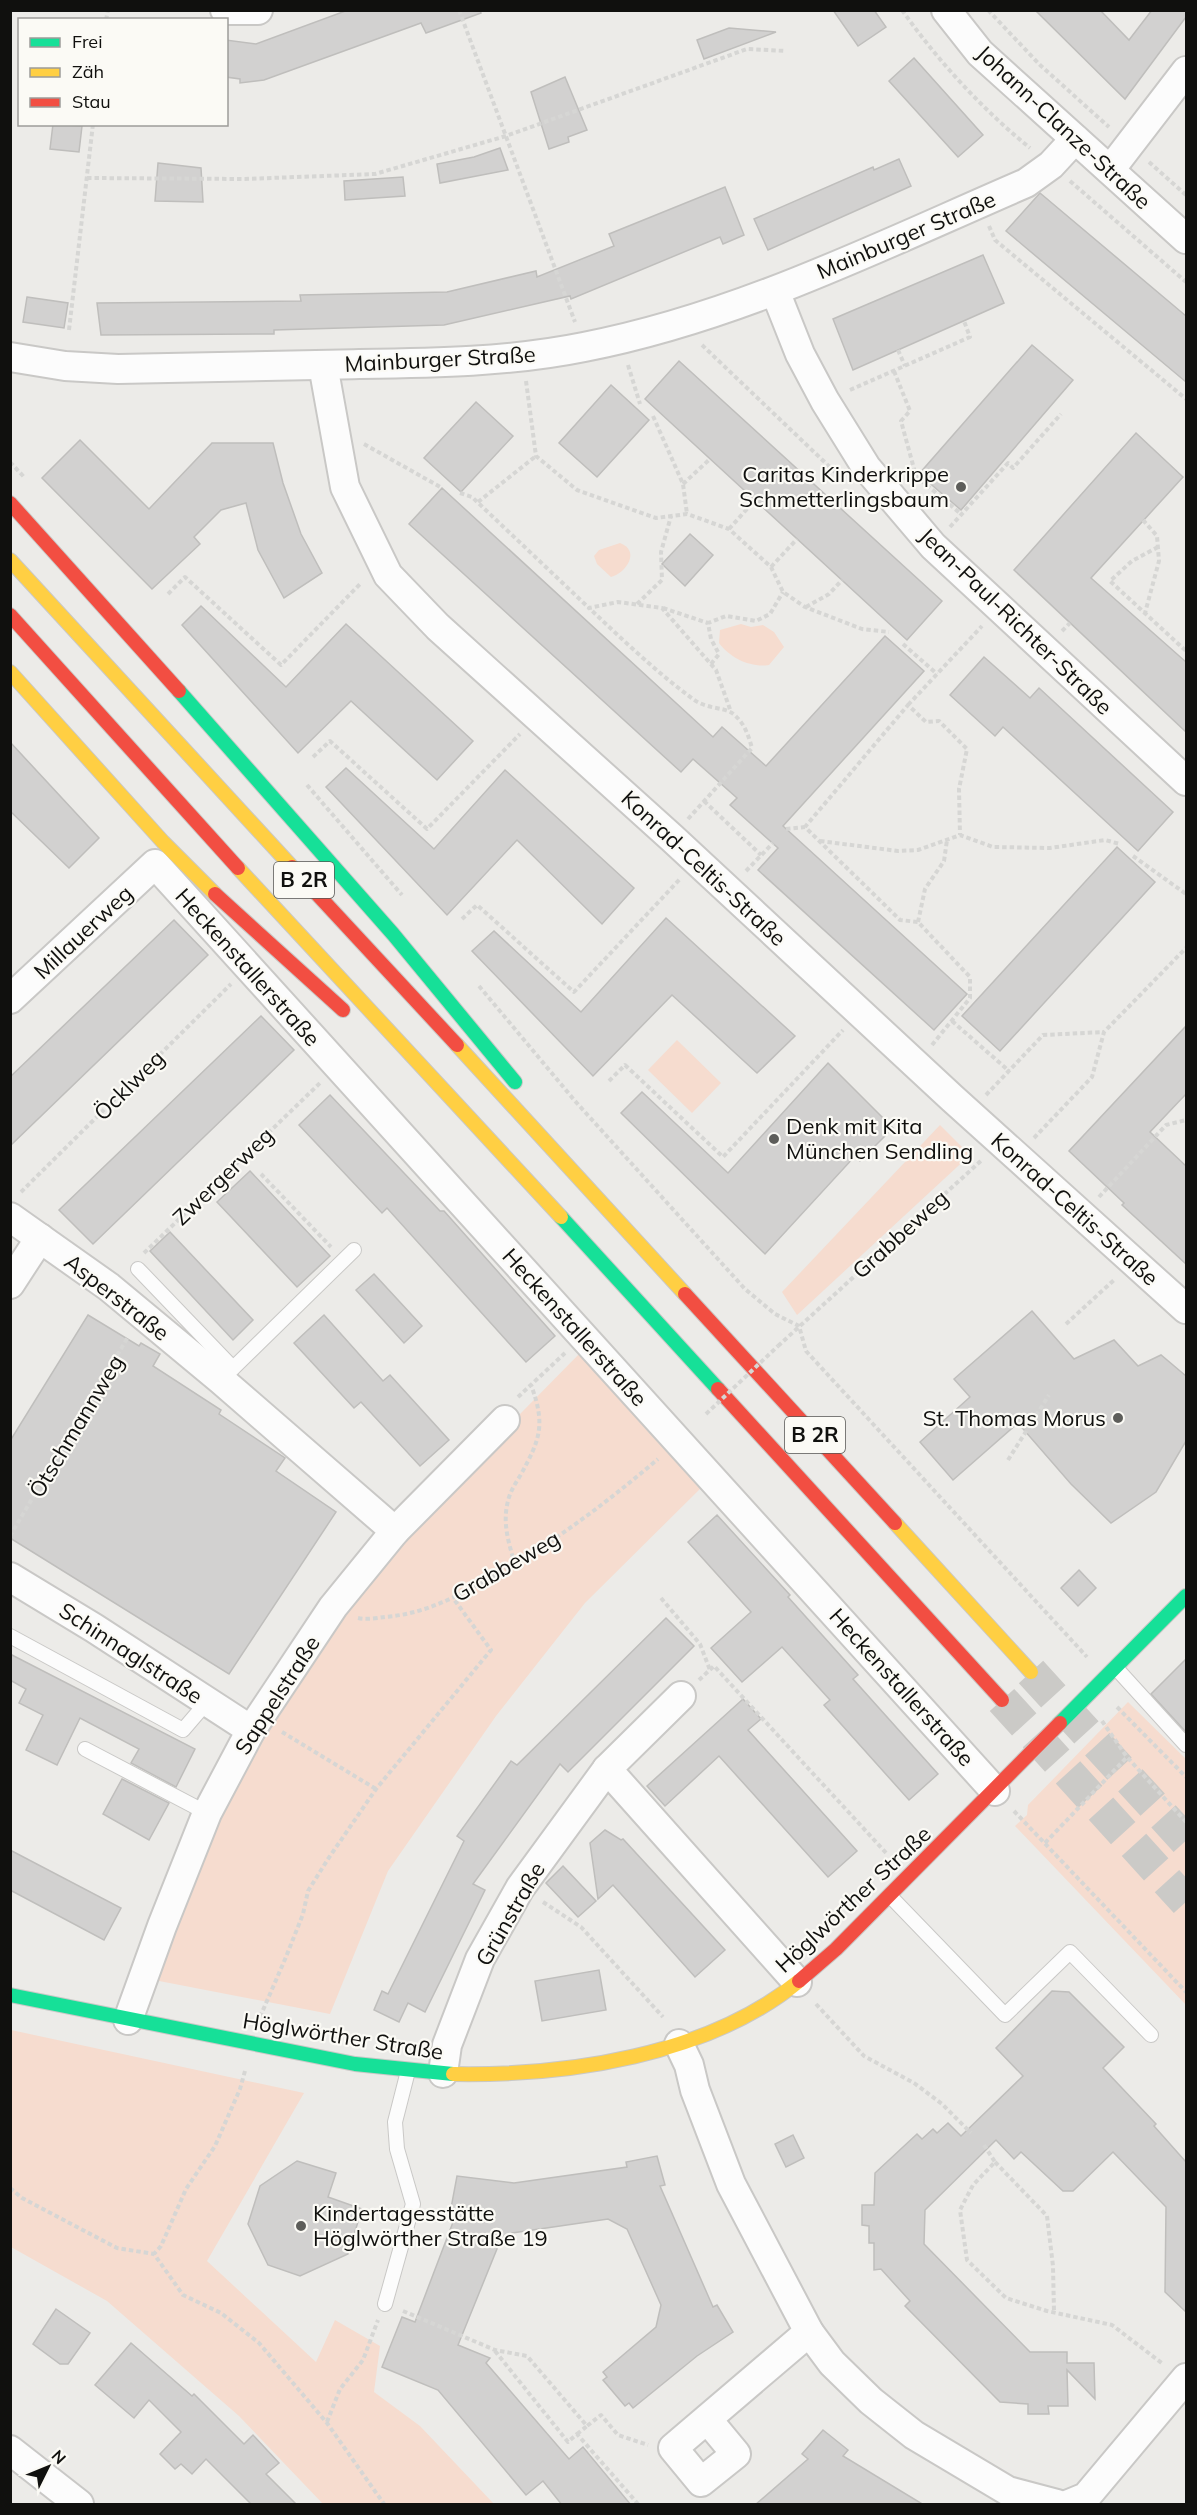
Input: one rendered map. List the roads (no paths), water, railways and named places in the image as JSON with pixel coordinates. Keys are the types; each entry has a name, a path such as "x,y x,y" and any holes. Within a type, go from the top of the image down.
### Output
{"main road":[{"path":"10,503 443,990 529,1101 599,1198"},
{"name":"B 2R","path":"10,560 473,1065 599,1198 1030,1672"},
{"name":"B 2R","path":"10,615 288,923 1002,1700"},
{"path":"10,672 164,842 229,908 356,1020 415,1059"},
{"name":"Höglwörther Straße","path":"10,1995 252,2044 408,2071 489,2076 575,2069 612,2062 679,2044 770,2002 797,1982 891,1896 1003,1799 1106,1678 1186,1596"}],"street":[{"path":"225,10 258,10"},
{"name":"Johann-Clanze-Straße","path":"946,10 980,53 1186,239"},
{"path":"1110,170 1131,146 1186,71"},
{"name":"Mainburger Straße","path":"10,357 65,366 118,369 460,362 522,357 585,347 680,324 775,291 1040,175 1075,139"},
{"name":"Jean-Paul-Richter-Straße","path":"775,291 800,354 825,402 866,467 933,546 1186,781"},
{"name":"Konrad-Celtis-Straße","path":"323,365 345,487 388,575 404,593 438,627 1186,1309"},
{"name":"Heckenstallerstraße","path":"155,864 1003,1799"},
{"name":"Millauerweg","path":"10,999 155,864"},
{"name":"Asperstraße","path":"13,1207 40,1238 108,1287 141,1316 227,1374 395,1531"},
{"path":"10,1284 40,1238"},
{"name":"Sappelstraße","path":"128,2020 207,1813 255,1724 333,1607 395,1531 505,1420"},
{"name":"Schinnaglstraße","path":"13,1584 207,1702 255,1724"},
{"name":"Grünstraße","path":"443,2073 447,2045 480,1959 520,1888 607,1769 681,1696"},
{"path":"607,1769 797,1982"},
{"path":"679,2044 689,2065 695,2090 731,2184 809,2332 832,2363 871,2401 914,2434 1008,2491 1057,2505"},
{"path":"707,2419 736,2454 701,2482 673,2448 707,2419 809,2332"},
{"path":"1069,2505 1086,2497 1185,2380"},
{"path":"10,2450 79,2505"}],"lane":[{"path":"138,1269 227,1374 354,1250"},
{"path":"10,1636 183,1730 207,1702"},
{"path":"1116,1668 1186,1744"},
{"path":"85,1749 207,1813"},
{"path":"891,1896 1005,2014 1070,1952 1150,2035"},
{"path":"385,2304 404,2243 413,2204 397,2149 395,2122 408,2071"}],"tunnel":[{"path":"1031,1672 1186,1841"},
{"path":"1002,1700 1186,1902"}],"place":[{"name":"Caritas Kinderkrippe Schmetterlingsbaum","path":"961,487"},
{"name":"Denk mit Kita München Sendling","path":"774,1139"},
{"name":"St. Thomas Morus","path":"1118,1418"},
{"name":"Kindertagesstätte Höglwörther Straße 19","path":"301,2226"}]}
